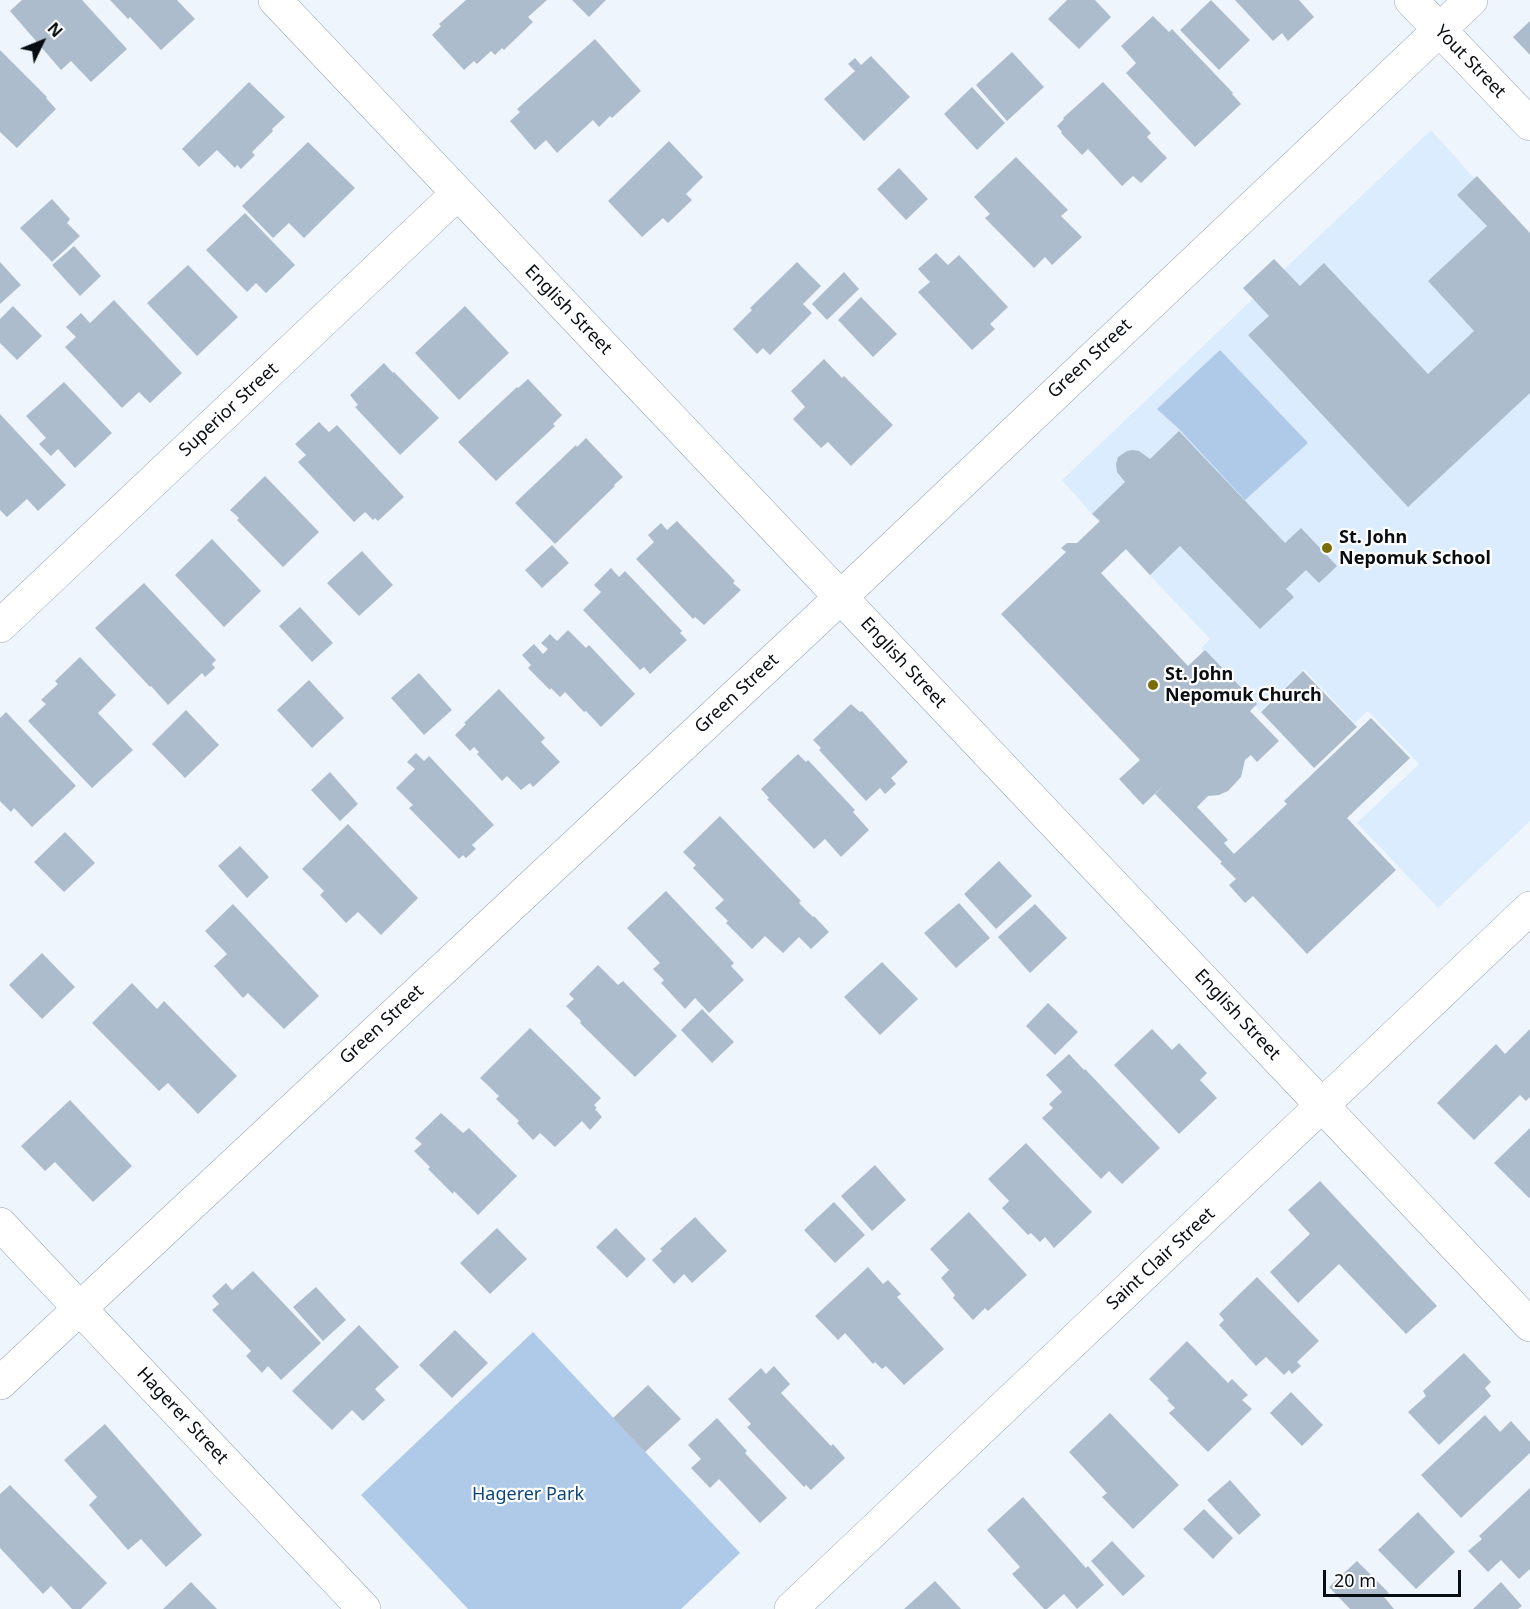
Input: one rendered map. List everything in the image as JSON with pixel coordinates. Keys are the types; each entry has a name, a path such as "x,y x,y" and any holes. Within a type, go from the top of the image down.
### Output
{"street":[{"name":"English Street","path":"275,0 1530,1325"},
{"name":"Yout Street","path":"1411,0 1530,124"},
{"name":"Green Street","path":"0,1383 840,596 1471,0"},
{"name":"Superior Street","path":"0,626 458,194"},
{"name":"Saint Clair Street","path":"791,1609 1530,908"},
{"name":"Hagerer Street","path":"0,1224 364,1609"}],"shaded area":[{"name":"St. John Nepomuk School","path":"1431,130 1530,238 1530,821 1438,908 1357,823 1419,764 1368,711 1355,723 1304,669 1260,711 1201,648 1210,639 1062,480"}],"green space":[{"path":"1220,350 1308,443 1245,500 1179,429 1157,409"},
{"name":"Hagerer Park","path":"533,1332 740,1553 681,1609 468,1609 361,1495"}],"building":[{"path":"22,0 82,0 127,49 91,82 71,61 61,70 10,11"},
{"path":"110,0 177,0 195,19 161,50 130,17 128,19"},
{"path":"466,0 547,0 528,17 533,22 504,50 502,48 495,55 491,51 477,64 474,61 464,70 432,35 441,26 439,24"},
{"path":"572,0 606,0 589,17"},
{"path":"1067,0 1095,0 1111,17 1079,49 1048,19"},
{"path":"1211,0 1250,40 1219,70 1180,30"},
{"path":"1235,0 1299,0 1314,17 1288,41 1282,33 1273,41"},
{"path":"1153,16 1169,32 1172,29 1241,104 1195,147 1126,73 1136,63 1121,46"},
{"path":"1530,21 1530,55 1513,37"},
{"path":"595,39 641,91 599,127 593,120 557,153 546,140 535,150 510,121 520,112 517,109"},
{"path":"0,50 56,109 17,148 0,132"},
{"path":"1012,52 1044,87 1007,121 976,85"},
{"path":"871,56 910,97 864,141 824,99 855,71 848,64 855,58 861,65"},
{"path":"249,82 285,117 252,152 255,155 241,169 237,165 235,168 217,150 199,167 182,149"},
{"path":"1103,82 1151,133 1147,137 1167,158 1141,183 1133,176 1122,186 1088,149 1082,155 1057,126"},
{"path":"972,87 1005,123 977,150 944,114"},
{"path":"669,141 703,177 686,194 692,200 668,223 663,218 642,237 608,201"},
{"path":"308,142 355,188 304,238 289,223 273,238 242,206"},
{"path":"1016,157 1068,210 1061,216 1082,237 1052,265 1045,257 1034,268 985,218 990,214 974,197"},
{"path":"899,168 928,199 906,220 877,189"},
{"path":"1477,176 1530,233 1530,393 1408,507 1248,335 1269,316 1243,288 1274,259 1300,286 1324,263 1428,374 1474,331 1428,281 1487,226 1457,195"},
{"path":"52,199 70,219 67,223 80,236 52,262 20,228"},
{"path":"245,213 295,265 266,293 256,283 247,292 206,250"},
{"path":"74,246 101,276 80,296 52,265"},
{"path":"936,253 948,265 959,255 1008,307 990,324 995,329 972,350 918,292 930,282 918,269"},
{"path":"0,262 21,285 0,304"},
{"path":"797,262 821,286 803,304 812,313 770,355 763,348 757,354 733,329 752,310 750,308"},
{"path":"188,265 238,317 197,356 147,303"},
{"path":"844,272 859,289 827,320 812,304"},
{"path":"861,297 897,334 873,357 838,320"},
{"path":"114,300 182,373 150,403 139,392 122,408 65,347 76,337 66,327 81,313 90,323"},
{"path":"13,306 42,336 17,360 0,343 0,319"},
{"path":"465,306 509,353 459,400 415,353"},
{"path":"824,359 893,425 851,466 828,442 821,448 793,419 805,407 791,391"},
{"path":"384,363 439,418 400,455 355,407 358,405 350,395"},
{"path":"528,379 562,415 553,424 555,426 496,481 458,442"},
{"path":"64,382 112,433 75,468 58,449 51,456 39,444 46,438 26,416"},
{"path":"0,414 66,485 38,511 27,499 7,517 0,510"},
{"path":"319,422 329,432 337,425 404,497 378,521 375,518 373,520 365,512 354,522 298,462 306,455 295,444"},
{"name":"St. John Nepomuk Church","path":"1179,431 1285,543 1301,528 1337,566 1319,583 1306,570 1286,589 1294,597 1260,629 1180,546 1150,575 1126,549 1101,573 1188,666 1205,650 1257,704 1250,711 1279,741 1257,762 1251,755 1245,760 1241,777 1228,791 1208,796 1197,807 1228,840 1224,843 1234,854 1287,804 1284,801 1371,718 1410,758 1347,818 1396,870 1307,954 1253,896 1245,903 1229,885 1236,879 1155,794 1164,785 1143,805 1119,779 1140,760 1001,614 1066,552 1061,548 1067,543 1077,543 1100,521 1092,514 1125,482 1117,472 1118,457 1133,450 1139,451 1150,459"},
{"path":"586,438 623,477 555,544 515,503"},
{"path":"265,476 319,532 283,567 230,510"},
{"path":"677,521 741,590 704,625 695,617 693,619 636,559 654,542 648,535 661,523 667,530"},
{"path":"212,539 261,591 224,627 175,575"},
{"path":"552,545 569,563 542,588 525,570"},
{"path":"362,551 393,585 359,616 327,583"},
{"path":"611,568 619,577 625,571 682,631 680,633 687,640 650,674 644,667 640,670 583,610 601,592 594,585"},
{"path":"144,583 216,660 212,664 215,668 205,677 202,673 168,705 95,628"},
{"path":"300,607 333,643 312,662 279,626"},
{"path":"568,630 586,648 589,645 635,694 601,727 565,692 560,697 551,688 550,690 528,668 531,665 522,655 534,644 543,654 548,649 541,643 550,634 557,641"},
{"path":"80,657 116,695 98,713 133,750 92,788 28,721 46,704 41,700 58,684 55,681"},
{"path":"1303,671 1357,727 1314,768 1261,712"},
{"path":"419,673 452,710 424,735 391,698"},
{"path":"309,680 344,718 312,748 277,710"},
{"path":"499,689 545,738 541,742 560,762 533,787 530,783 521,790 507,776 502,781 477,754 479,752 474,747 470,751 455,735"},
{"path":"851,704 860,712 862,711 908,762 891,778 896,784 885,794 880,788 866,801 819,750 821,748 813,740"},
{"path":"186,710 219,745 185,778 152,744"},
{"path":"6,712 76,786 32,827 14,808 11,812 0,801 0,718"},
{"path":"416,753 424,761 429,756 494,825 472,845 476,849 466,858 463,855 459,859 409,808 413,805 396,788 415,769 407,762"},
{"path":"798,754 806,762 808,760 855,810 853,812 869,830 841,857 825,839 814,849 767,799 769,798 761,789"},
{"path":"330,772 358,804 340,821 311,790"},
{"path":"720,816 801,901 799,903 829,932 811,949 799,937 783,953 765,936 752,949 726,923 728,921 715,908 724,900 693,868 696,865 683,852"},
{"path":"348,824 418,898 381,935 358,912 346,923 320,895 324,891 302,869"},
{"path":"65,832 95,863 64,892 34,862"},
{"path":"240,846 269,877 247,898 218,866"},
{"path":"999,861 1032,896 996,929 964,894"},
{"path":"666,891 734,963 731,966 744,980 709,1013 695,998 685,1009 661,983 664,980 653,969 660,963 627,928"},
{"path":"959,903 990,938 956,968 924,933"},
{"path":"233,904 319,996 284,1029 248,993 243,998 214,966 227,954 205,931"},
{"path":"1035,904 1067,938 1030,973 998,937"},
{"path":"42,953 75,987 42,1019 9,985"},
{"path":"882,962 918,999 880,1035 844,997"},
{"path":"598,965 618,985 623,981 677,1036 635,1077 580,1023 581,1021 566,1006 574,999 569,994"},
{"path":"132,983 157,1009 164,1001 237,1076 198,1114 168,1083 159,1091 92,1023"},
{"path":"1048,1003 1078,1032 1055,1055 1026,1026"},
{"path":"702,1009 734,1042 712,1063 681,1030"},
{"path":"530,1028 601,1098 594,1105 602,1117 590,1130 582,1121 555,1147 540,1133 533,1140 517,1123 519,1121 496,1099 499,1096 480,1078"},
{"path":"1152,1029 1172,1050 1179,1043 1207,1073 1200,1080 1217,1098 1179,1134 1114,1065"},
{"path":"1530,1029 1530,1097 1526,1101 1520,1095 1474,1140 1437,1103 1496,1044 1505,1054"},
{"path":"1069,1054 1160,1148 1122,1184 1109,1171 1101,1179 1042,1118 1053,1108 1049,1104 1062,1092 1046,1075"},
{"path":"70,1100 132,1166 93,1202 55,1162 45,1171 21,1146"},
{"path":"441,1113 463,1133 469,1128 517,1176 478,1215 428,1169 430,1167 414,1151 422,1144 415,1138"},
{"path":"1530,1128 1530,1197 1529,1198 1494,1163"},
{"path":"1026,1143 1092,1212 1054,1248 1045,1237 1040,1242 1031,1233 1028,1235 1002,1208 1009,1201 988,1179"},
{"path":"875,1165 906,1200 872,1231 841,1196"},
{"path":"1320,1181 1437,1306 1406,1334 1339,1264 1298,1303 1270,1272 1310,1234 1288,1210"},
{"path":"834,1202 865,1235 835,1263 804,1230"},
{"path":"969,1212 1027,1275 988,1311 985,1308 973,1320 953,1298 955,1295 941,1278 949,1270 930,1249"},
{"path":"695,1217 727,1251 692,1283 684,1274 674,1284 652,1260 662,1251 660,1249"},
{"path":"497,1228 527,1259 490,1294 460,1263"},
{"path":"616,1228 646,1259 627,1278 596,1247"},
{"path":"868,1267 883,1284 888,1280 901,1294 897,1297 944,1349 904,1385 886,1366 882,1369 875,1362 873,1364 845,1333 838,1340 815,1316"},
{"path":"253,1271 321,1343 281,1380 268,1366 262,1373 246,1356 251,1351 212,1310 219,1304 212,1296 226,1283 232,1290"},
{"path":"1257,1277 1319,1341 1297,1362 1301,1366 1292,1374 1289,1370 1284,1375 1266,1357 1256,1366 1219,1325 1224,1320 1219,1314"},
{"path":"316,1287 346,1320 323,1341 293,1307"},
{"path":"359,1325 399,1367 375,1389 385,1400 363,1421 352,1410 332,1430 292,1391"},
{"path":"455,1330 488,1363 452,1398 419,1365"},
{"path":"1187,1341 1228,1383 1232,1379 1248,1395 1242,1400 1252,1409 1208,1452 1169,1413 1175,1408 1149,1379"},
{"path":"1464,1353 1491,1382 1485,1388 1491,1396 1439,1445 1408,1412 1426,1396 1423,1391"},
{"path":"774,1366 790,1384 781,1393 845,1458 811,1490 806,1485 804,1487 747,1427 751,1424 728,1399 761,1368 766,1374"},
{"path":"648,1385 681,1419 645,1452 613,1418"},
{"path":"1291,1392 1323,1425 1302,1446 1270,1413"},
{"path":"1110,1413 1179,1485 1133,1529 1102,1497 1107,1493 1069,1452"},
{"path":"1485,1415 1500,1432 1511,1421 1530,1442 1530,1453 1461,1518 1421,1475"},
{"path":"717,1418 747,1451 745,1453 787,1498 760,1523 719,1479 710,1488 691,1468 701,1459 688,1445"},
{"path":"105,1424 202,1535 166,1567 141,1539 128,1550 89,1505 97,1497 64,1460"},
{"path":"1230,1480 1261,1515 1239,1535 1207,1500"},
{"path":"10,1485 107,1583 81,1609 72,1609 51,1586 43,1594 0,1548 0,1494"},
{"path":"1530,1488 1530,1569 1519,1579 1501,1560 1488,1572 1468,1551 1482,1539 1479,1536"},
{"path":"1023,1497 1104,1585 1077,1609 1064,1594 1044,1609 1012,1574 1020,1567 987,1530"},
{"path":"1204,1509 1233,1538 1213,1559 1183,1529"},
{"path":"1418,1512 1455,1552 1416,1589 1378,1550"},
{"path":"1112,1541 1145,1576 1123,1596 1091,1561"},
{"path":"1357,1561 1389,1593 1384,1597 1394,1609 1350,1609 1329,1587"},
{"path":"935,1581 961,1609 904,1609"},
{"path":"191,1582 217,1609 163,1609"},
{"path":"1501,1582 1522,1606 1518,1609 1473,1609"}],"place":[{"name":"St. John Nepomuk School","path":"1327,548"},
{"name":"St. John Nepomuk Church","path":"1153,685"}]}
